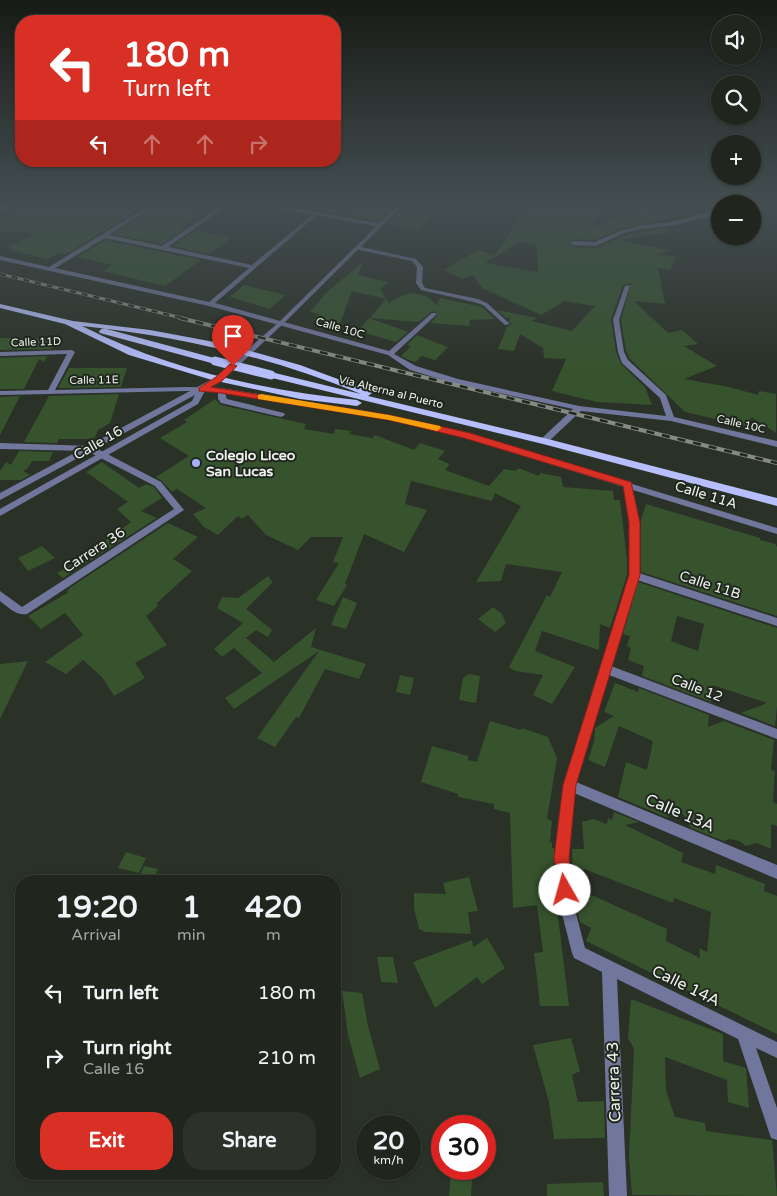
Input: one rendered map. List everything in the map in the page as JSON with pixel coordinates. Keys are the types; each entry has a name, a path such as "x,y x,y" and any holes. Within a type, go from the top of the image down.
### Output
{"main road":[{"name":"Vía Alterna al Puerto","path":"0,306 271,376 544,441 777,502"},
{"path":"66,322 132,328 170,334 247,353 331,377 399,407"},
{"path":"66,322 131,352 247,387 322,400 399,407"}],"street":[{"name":"Calle 10C","path":"4,259 210,304 281,323 390,354 413,368 456,381 579,408 671,419 777,444"},
{"path":"50,269 67,259"},
{"path":"214,259 252,267"},
{"path":"210,304 262,259"},
{"name":"Calle 16","path":"0,497 219,379 281,323 346,259"},
{"path":"408,259 414,260 420,267 419,283 423,289 476,300 485,304 507,324"},
{"path":"628,286 616,320 621,352 625,361 663,396 671,419"},
{"path":"390,354 434,314"},
{"name":"Calle 11D","path":"0,354 72,352 50,392"},
{"name":"Calle 16","path":"0,513 195,402 202,389"},
{"path":"221,390 224,401 281,415"},
{"name":"Calle 11E","path":"0,393 221,390"},
{"name":"Calle 11A","path":"221,390 399,420 467,436 777,531"},
{"path":"544,441 579,408"},
{"path":"0,446 89,448 104,455"},
{"name":"Carrera 36","path":"0,595 16,609 23,611 180,510 158,484 104,455"},
{"path":"570,785 634,575 635,523 628,484"},
{"name":"Calle 11B","path":"634,575 777,622"},
{"name":"Calle 12","path":"606,669 777,734"},
{"name":"Calle 13A","path":"570,785 777,872"},
{"name":"Calle 14A","path":"570,785 562,858 567,906 579,953 777,1050"},
{"name":"Carrera 43","path":"609,968 618,1196"},
{"path":"744,1035 777,1132"}],"building":[{"path":"85,259 201,260 165,286 103,271 113,265"},
{"path":"463,259 492,259 485,263 538,272 538,259 675,259 670,270 658,268 665,304 634,301 668,333 682,330 698,344 684,346 717,366 684,379 729,387 758,395 759,391 776,394 776,433 751,417 750,427 685,412 630,359 626,351 621,320 631,283 623,285 611,319 616,352 621,364 645,387 652,405 597,402 552,391 566,359 544,358 543,348 520,334 514,351 498,349 507,327 512,324 509,321 510,318 506,318 497,310 537,318 532,321 572,331 595,306 565,301 541,315 482,288 473,275 462,279 444,270"},
{"path":"363,262 358,275 389,282 380,289 389,303 401,296 412,293 426,296 437,305 440,298 482,307 495,319 470,320 469,326 431,323 437,316 436,311 431,312 419,322 370,318 386,299 352,291 339,326 313,320 319,314 310,312 327,292"},
{"path":"244,285 285,295 270,309 230,297"},
{"path":"369,318 408,332 396,342 358,331"},
{"path":"417,335 448,347 435,360 421,356 416,362 401,356 411,346 407,345"},
{"path":"0,338 57,338 51,349 0,350"},
{"path":"47,356 44,362 39,359 24,389 0,389 0,358"},
{"path":"69,368 127,368 121,387 58,388"},
{"path":"119,394 110,423 98,430 94,439 59,439 57,443 24,442 49,396"},
{"path":"20,396 0,435 0,397"},
{"path":"215,399 221,405 306,424 304,429 334,434 335,429 351,431 349,434 373,438 375,435 414,450 420,443 445,451 438,459 450,464 445,470 489,486 504,469 516,471 518,468 539,476 540,473 561,477 563,487 613,491 614,500 620,500 627,575 610,628 600,624 599,650 542,631 535,651 575,667 552,704 533,695 543,675 515,671 509,667 547,595 550,597 562,572 506,564 501,581 476,582 521,506 495,493 492,501 411,481 405,504 427,510 404,552 364,534 345,584 347,585 334,606 316,600 339,563 333,562 343,537 311,537 298,550 266,535 248,515 242,519 238,516 218,535 204,527 193,514 206,508 177,489 172,492 156,477 189,456 160,438 187,422 184,420"},
{"path":"19,451 53,452 49,461 32,461 27,469 23,471 30,475 21,480 0,480 0,471 6,462 11,465"},
{"path":"102,462 139,488 146,484 154,487 162,498 141,511 157,518 63,578 57,573 104,545 102,543 131,522 117,509 128,502 86,472"},
{"path":"646,504 775,544 777,547 777,616 641,572 641,520"},
{"path":"168,523 198,537 173,559 192,571 156,604 159,605 146,616 167,645 135,663 145,678 114,696 102,677 83,660 66,674 45,662 83,635 65,613 41,629 28,616 69,592 67,591 71,587"},
{"path":"42,546 55,558 28,571 18,558"},
{"path":"268,576 273,582 246,609 272,630 268,637 256,630 246,638 274,662 316,628 311,647 366,664 359,679 325,669 299,718 296,717 275,747 257,738 319,651 234,709 225,698 262,673 234,648 222,657 214,649 243,623 217,608 222,597 238,598"},
{"path":"638,582 777,628 777,706 775,726 741,713 767,703 713,685 711,702 642,676 644,666 628,660 631,648 627,646 630,636 623,634","holes":["677,616 704,624 698,651 671,641"]},
{"path":"343,597 357,603 346,629 331,625"},
{"path":"493,607 502,614 506,623 495,632 478,619"},
{"path":"28,661 0,719 0,664"},
{"path":"469,674 480,676 476,703 459,700 463,678"},
{"path":"400,675 414,678 410,695 396,692"},
{"path":"615,683 638,692 639,688 709,715 708,727 724,721 774,740 771,770 775,771 773,802 777,804 777,826 771,824 771,849 757,843 746,846 739,841 730,839 724,841 691,828 683,814 666,817 618,797 626,762 647,770 653,741 619,726 605,767 588,760 594,742 595,728 614,716 604,712"},
{"path":"490,721 521,730 522,728 548,737 557,758 547,819 552,821 550,842 552,842 552,848 554,848 555,872 546,872 542,885 541,903 558,904 569,1006 540,1006 534,953 543,952 537,905 513,908 510,813 494,809 494,804 458,797 458,794 421,782 432,746 468,756 468,760 477,762"},
{"path":"614,812 639,822 625,825 683,853 681,862 715,874 716,865 765,884 764,891 777,896 777,1034 586,941 591,928 580,922 576,906 576,904 579,904 573,881 572,849 584,849 582,822 593,819 607,824 608,818 612,820","holes":["584,869 673,903 674,898 711,912 707,952 699,948 700,958 666,941 667,929 576,888"]},
{"path":"126,852 146,858 139,873 118,868"},
{"path":"144,866 158,869 156,875 140,875"},
{"path":"469,877 478,911 468,912 471,934 425,932 419,929 414,909 414,893 446,894 443,883"},
{"path":"487,938 505,968 482,984 477,977 435,1008 413,962 472,940 473,947"},
{"path":"377,957 393,957 398,983 381,982"},
{"path":"342,991 362,993 368,1026 380,1069 360,1078 348,1035"},
{"path":"631,999 723,1034 723,1061 746,1068 749,1108 728,1102 727,1080 665,1057 666,1091 675,1117 705,1123 706,1131 772,1140 777,1196 632,1195 629,1157 634,1049 628,1038"},
{"path":"571,1038 580,1071 572,1075 578,1102 604,1101 605,1138 554,1139 549,1102 533,1045"},
{"path":"450,1180 472,1180 471,1196 449,1196"},
{"path":"603,1182 604,1196 547,1196 547,1184"}],"railway":[{"path":"0,274 186,319"},
{"path":"180,318 777,463"}],"slow traffic":[{"path":"261,397 389,417 437,428"}],"place":[{"name":"Colegio Liceo San Lucas","path":"196,463"}],"route":[{"path":"233,366 219,379 202,389 221,390 389,417 467,436 628,484 635,523 634,575 570,785 562,858 565,890"}]}
